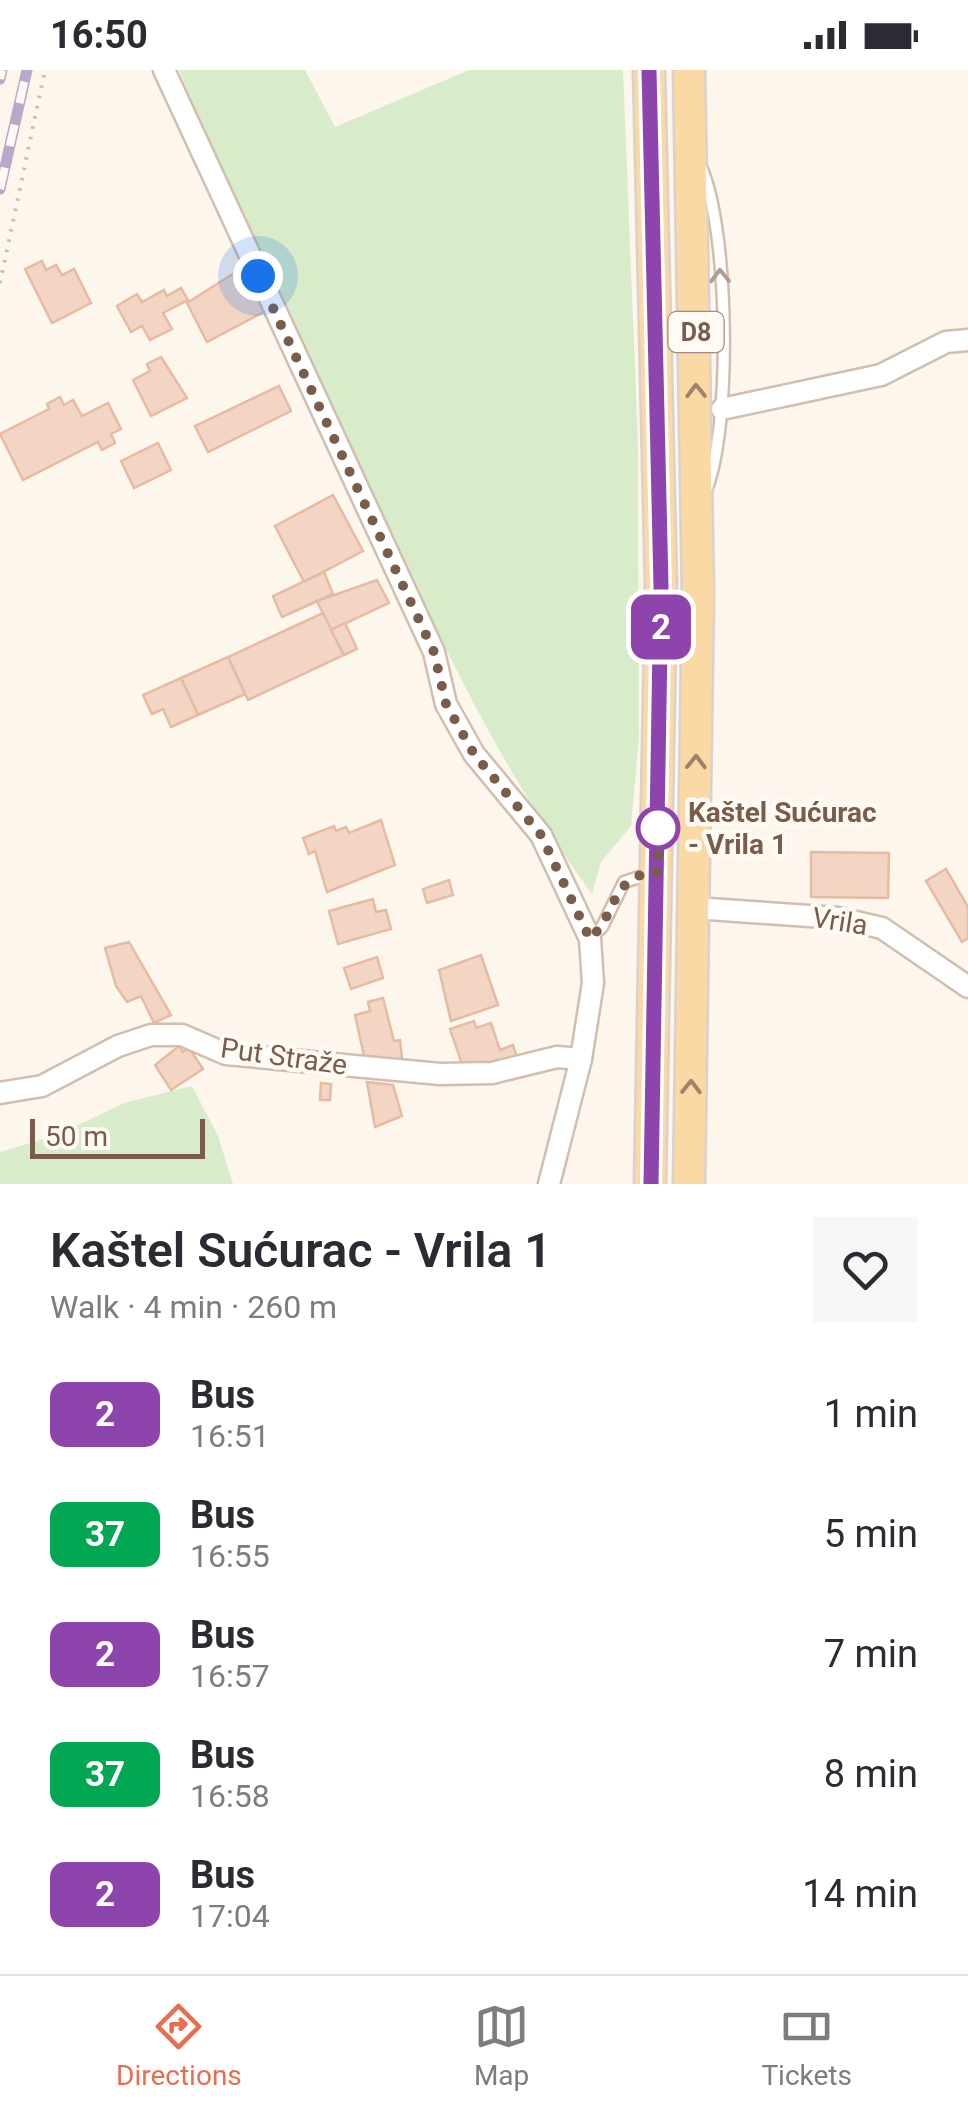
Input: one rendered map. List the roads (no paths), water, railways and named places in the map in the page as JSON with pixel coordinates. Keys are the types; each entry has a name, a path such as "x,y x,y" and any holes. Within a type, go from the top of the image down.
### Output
{"main road":[{"name":"D8","path":"649,70 661,586 650,1184"},
{"name":"D8","path":"688,70 698,509 689,1184"}],"street":[{"path":"164,70 434,652 446,704 474,754 541,835 590,939 594,983 581,1059 549,1184"},
{"path":"722,409 881,375 946,342 968,340"},
{"name":"Vrila","path":"694,908 838,918 882,928 968,987"},
{"name":"Put Straže","path":"0,1093 42,1086 152,1034 182,1036 226,1054 440,1074 492,1074 557,1057 581,1059"}],"lane":[{"path":"692,148 719,225 722,409 716,464 698,509"},
{"path":"590,939 602,927 624,882 638,874 658,872"}],"railway":[{"path":"0,79 2,70"},
{"path":"0,189 27,70"}],"place":[{"name":"Kaštel Sućurac - Vrila 1","path":"658,828"}]}
